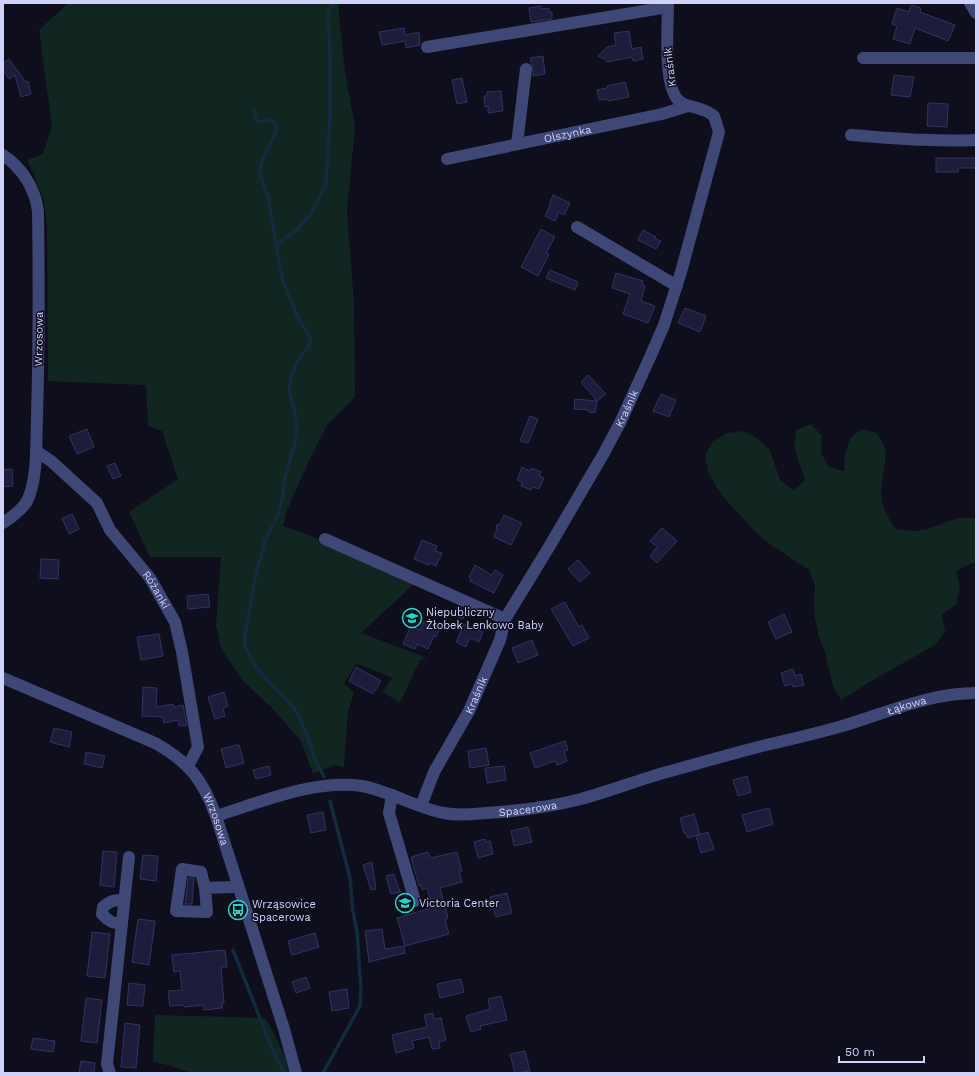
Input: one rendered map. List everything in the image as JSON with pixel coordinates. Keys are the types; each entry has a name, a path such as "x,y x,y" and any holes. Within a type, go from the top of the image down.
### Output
{"street":[{"path":"970,3 976,13"},
{"path":"427,47 668,5"},
{"name":"Kraśnik","path":"422,806 434,772 468,711 500,640 505,619 549,547 620,423 664,325 677,286 719,132 714,116 704,110 688,106 678,100 673,91 669,79 667,54 668,5"},
{"path":"863,58 976,58"},
{"path":"517,144 526,69"},
{"name":"Olszynka","path":"447,159 662,114 688,106"},
{"path":"851,135 956,141 976,140"},
{"name":"Wrzosowa","path":"3,155 18,167 29,183 38,211 39,303 36,451 34,478 27,501 18,512 3,523"},
{"path":"577,227 677,286"},
{"name":"Różanki","path":"36,451 50,461 97,503 110,530 150,578 175,622 182,652 198,747 188,766"},
{"path":"325,538 505,619"},
{"name":"Wrzosowa","path":"3,678 155,744 188,766 196,774 216,816 284,1029 296,1073"},
{"name":"Łąkowa","path":"838,727 920,701 962,693 976,693"},
{"name":"Spacerowa","path":"216,816 289,794 327,786 350,785 364,787 392,795 443,813 460,815 534,808 579,799 709,760 838,727"},
{"path":"392,795 389,813 415,901"},
{"path":"110,1073 107,1064 129,857"},
{"path":"205,888 232,887 238,885"},
{"path":"122,924 114,923 108,920 102,914 103,907 109,902 118,900 124,901"}],"green space":[{"path":"68,3 339,3 339,18 345,72 355,127 347,210 354,305 355,397 327,425 287,510 283,526 311,536 414,584 361,633 427,658 420,660 400,703 383,692 392,678 356,664 344,684 354,692 348,712 344,767 334,765 313,774 301,741 273,709 242,680 221,648 216,625 221,557 150,557 129,512 178,479 162,431 148,426 146,385 48,381 47,225 44,201 27,160 43,154 52,126 39,30"},
{"path":"811,424 822,436 821,453 829,467 844,471 845,454 850,438 862,429 877,433 885,447 881,494 882,501 887,514 896,529 913,531 928,529 958,518 976,518 976,563 972,563 956,571 960,587 956,604 942,615 945,632 935,645 871,681 841,700 833,686 825,652 819,637 815,619 815,586 809,570 764,540 728,502 717,488 708,472 705,455 713,441 728,433 743,431 758,439 770,450 780,480 793,490 805,480 794,447 796,430"},
{"path":"155,1015 265,1018 282,1051 289,1073 194,1073 153,1061"}],"building":[{"path":"911,5 921,8 920,12 955,25 948,41 915,28 910,44 893,39 897,26 892,24 897,8 909,12"},
{"path":"541,6 541,9 549,8 549,12 552,12 552,19 531,22 529,8"},
{"path":"404,28 405,35 419,32 420,45 406,48 405,41 382,45 379,32"},
{"path":"629,31 632,49 641,47 643,59 633,61 632,57 607,62 598,56 607,47 616,45 614,33"},
{"path":"543,56 545,74 533,76 530,58"},
{"path":"9,59 26,82 28,81 31,94 21,97 15,75 9,79 3,70 3,63"},
{"path":"894,75 914,77 910,97 891,95"},
{"path":"462,78 467,102 457,104 452,80"},
{"path":"625,82 629,97 608,101 607,99 599,100 597,90"},
{"path":"501,91 503,111 488,113 488,106 485,107 484,96 487,96 487,92"},
{"path":"928,103 948,104 947,127 927,126"},
{"path":"936,158 976,158 976,168 958,168 958,172 936,172"},
{"path":"553,195 570,203 564,215 559,212 555,221 545,216"},
{"path":"541,229 555,237 546,253 549,254 538,276 521,267"},
{"path":"643,230 656,237 655,239 661,241 656,249 638,240"},
{"path":"550,270 578,282 575,290 546,278"},
{"path":"616,273 643,281 642,285 645,286 641,301 655,306 648,323 623,314 630,294 612,288"},
{"path":"685,308 706,316 700,332 678,323"},
{"path":"588,375 606,394 597,401 581,382"},
{"path":"661,394 676,400 669,417 653,411"},
{"path":"575,399 597,401 595,413 589,412 588,410 574,409"},
{"path":"530,416 538,419 528,443 520,441"},
{"path":"87,429 94,447 77,454 69,436"},
{"path":"115,463 121,476 113,479 107,466"},
{"path":"522,467 530,471 531,468 541,472 539,476 544,478 539,489 533,487 531,490 521,486 522,482 517,480"},
{"path":"12,469 13,486 3,487 3,470"},
{"path":"72,514 79,529 69,534 62,518"},
{"path":"504,515 522,523 511,545 494,537 497,529 496,525 500,524"},
{"path":"662,528 677,541 657,563 650,556 657,547 650,541"},
{"path":"422,540 437,546 435,551 442,553 436,566 414,559"},
{"path":"41,559 59,560 58,579 40,578"},
{"path":"578,560 590,573 580,582 568,569"},
{"path":"475,565 492,575 495,570 503,575 494,593 470,581 471,579 469,577"},
{"path":"208,594 210,607 188,609 187,596"},
{"path":"565,602 579,627 582,625 589,638 573,646 551,609"},
{"path":"457,607 466,611 463,619 453,615"},
{"path":"784,614 792,632 776,639 768,622"},
{"path":"424,621 440,628 436,637 434,636 428,649 417,644 415,649 403,644 411,626 420,630"},
{"path":"464,624 483,632 479,642 470,638 466,647 456,642"},
{"path":"159,634 163,656 141,660 137,637"},
{"path":"532,640 538,655 518,663 512,648"},
{"path":"356,667 381,681 373,694 349,681"},
{"path":"793,669 795,676 801,674 804,685 793,687 792,684 785,686 781,673"},
{"path":"143,687 157,688 156,707 173,704 174,707 183,705 187,725 179,726 178,720 164,723 163,717 142,716"},
{"path":"224,692 228,706 223,708 225,716 215,719 208,697"},
{"path":"54,728 72,732 69,747 50,742"},
{"path":"565,741 568,750 564,751 567,761 557,765 555,761 535,768 530,753"},
{"path":"239,745 244,763 226,768 221,749"},
{"path":"486,748 489,765 470,768 468,751"},
{"path":"86,752 105,756 102,768 84,764"},
{"path":"269,766 271,775 256,779 253,770"},
{"path":"504,766 506,780 487,783 485,768"},
{"path":"747,776 751,792 738,796 733,780"},
{"path":"769,808 773,824 747,832 742,815"},
{"path":"323,812 326,830 311,833 307,815"},
{"path":"694,814 700,834 688,838 686,833 684,833 680,818"},
{"path":"528,827 532,842 514,846 511,831"},
{"path":"708,832 714,849 701,853 696,836"},
{"path":"485,839 486,842 490,841 493,854 478,858 474,842"},
{"path":"103,851 117,852 114,887 100,885"},
{"path":"428,852 430,858 457,852 462,871 459,871 462,882 440,888 448,918 445,920 449,934 405,946 397,918 431,908 430,905 432,905 427,888 422,890 421,885 419,886 411,857"},
{"path":"143,855 158,856 156,881 140,879"},
{"path":"372,862 376,889 371,890 363,865"},
{"path":"394,874 400,892 391,894 386,876"},
{"path":"188,878 194,878 192,904 185,904"},
{"path":"507,893 512,913 496,917 490,897"},
{"path":"138,919 155,921 149,965 132,962"},
{"path":"382,929 385,949 404,946 405,953 369,962 365,931"},
{"path":"92,932 110,934 105,978 87,976"},
{"path":"315,933 319,947 292,955 288,941"},
{"path":"225,950 227,967 221,967 224,1003 222,1003 222,1008 204,1010 204,1005 184,1007 183,1005 170,1006 168,991 182,990 180,971 174,972 172,955"},
{"path":"306,977 310,988 296,993 292,982"},
{"path":"461,979 464,992 440,998 437,984"},
{"path":"129,983 145,985 143,1006 127,1005"},
{"path":"347,989 349,1008 332,1011 329,992"},
{"path":"501,996 507,1020 480,1026 481,1029 471,1032 466,1016 490,1009 488,999"},
{"path":"86,998 102,1000 97,1043 81,1041"},
{"path":"433,1013 434,1019 441,1018 446,1040 439,1042 440,1048 432,1049 429,1037 412,1041 414,1048 396,1053 392,1035 427,1027 424,1015"},
{"path":"125,1023 140,1025 136,1068 121,1067"},
{"path":"33,1038 55,1041 53,1052 31,1049"},
{"path":"525,1051 530,1071 515,1073 510,1054"},
{"path":"81,1061 95,1063 94,1073 79,1073"}],"waterway":[{"path":"276,245 297,230 310,215 326,184 330,117 328,15 332,3"},
{"path":"254,110 255,118 259,122 271,120 276,125 276,131 262,162 259,173 268,196 283,281 298,318 310,337 311,343 298,360 291,376 289,389 297,422 296,439 284,481 283,496 277,517 265,540 255,579 244,640 246,649 258,670 291,704 298,714 315,759 324,777"},
{"path":"323,1073 360,1006 361,991 357,931 353,912 350,878 330,801"},
{"path":"233,950 271,1046 284,1073"}],"place":[{"name":"Niepubliczny Żłobek Lenkowo Baby","path":"412,618"},
{"name":"Victoria Center","path":"405,903"},
{"name":"Wrząsowice Spacerowa","path":"238,910"}]}
